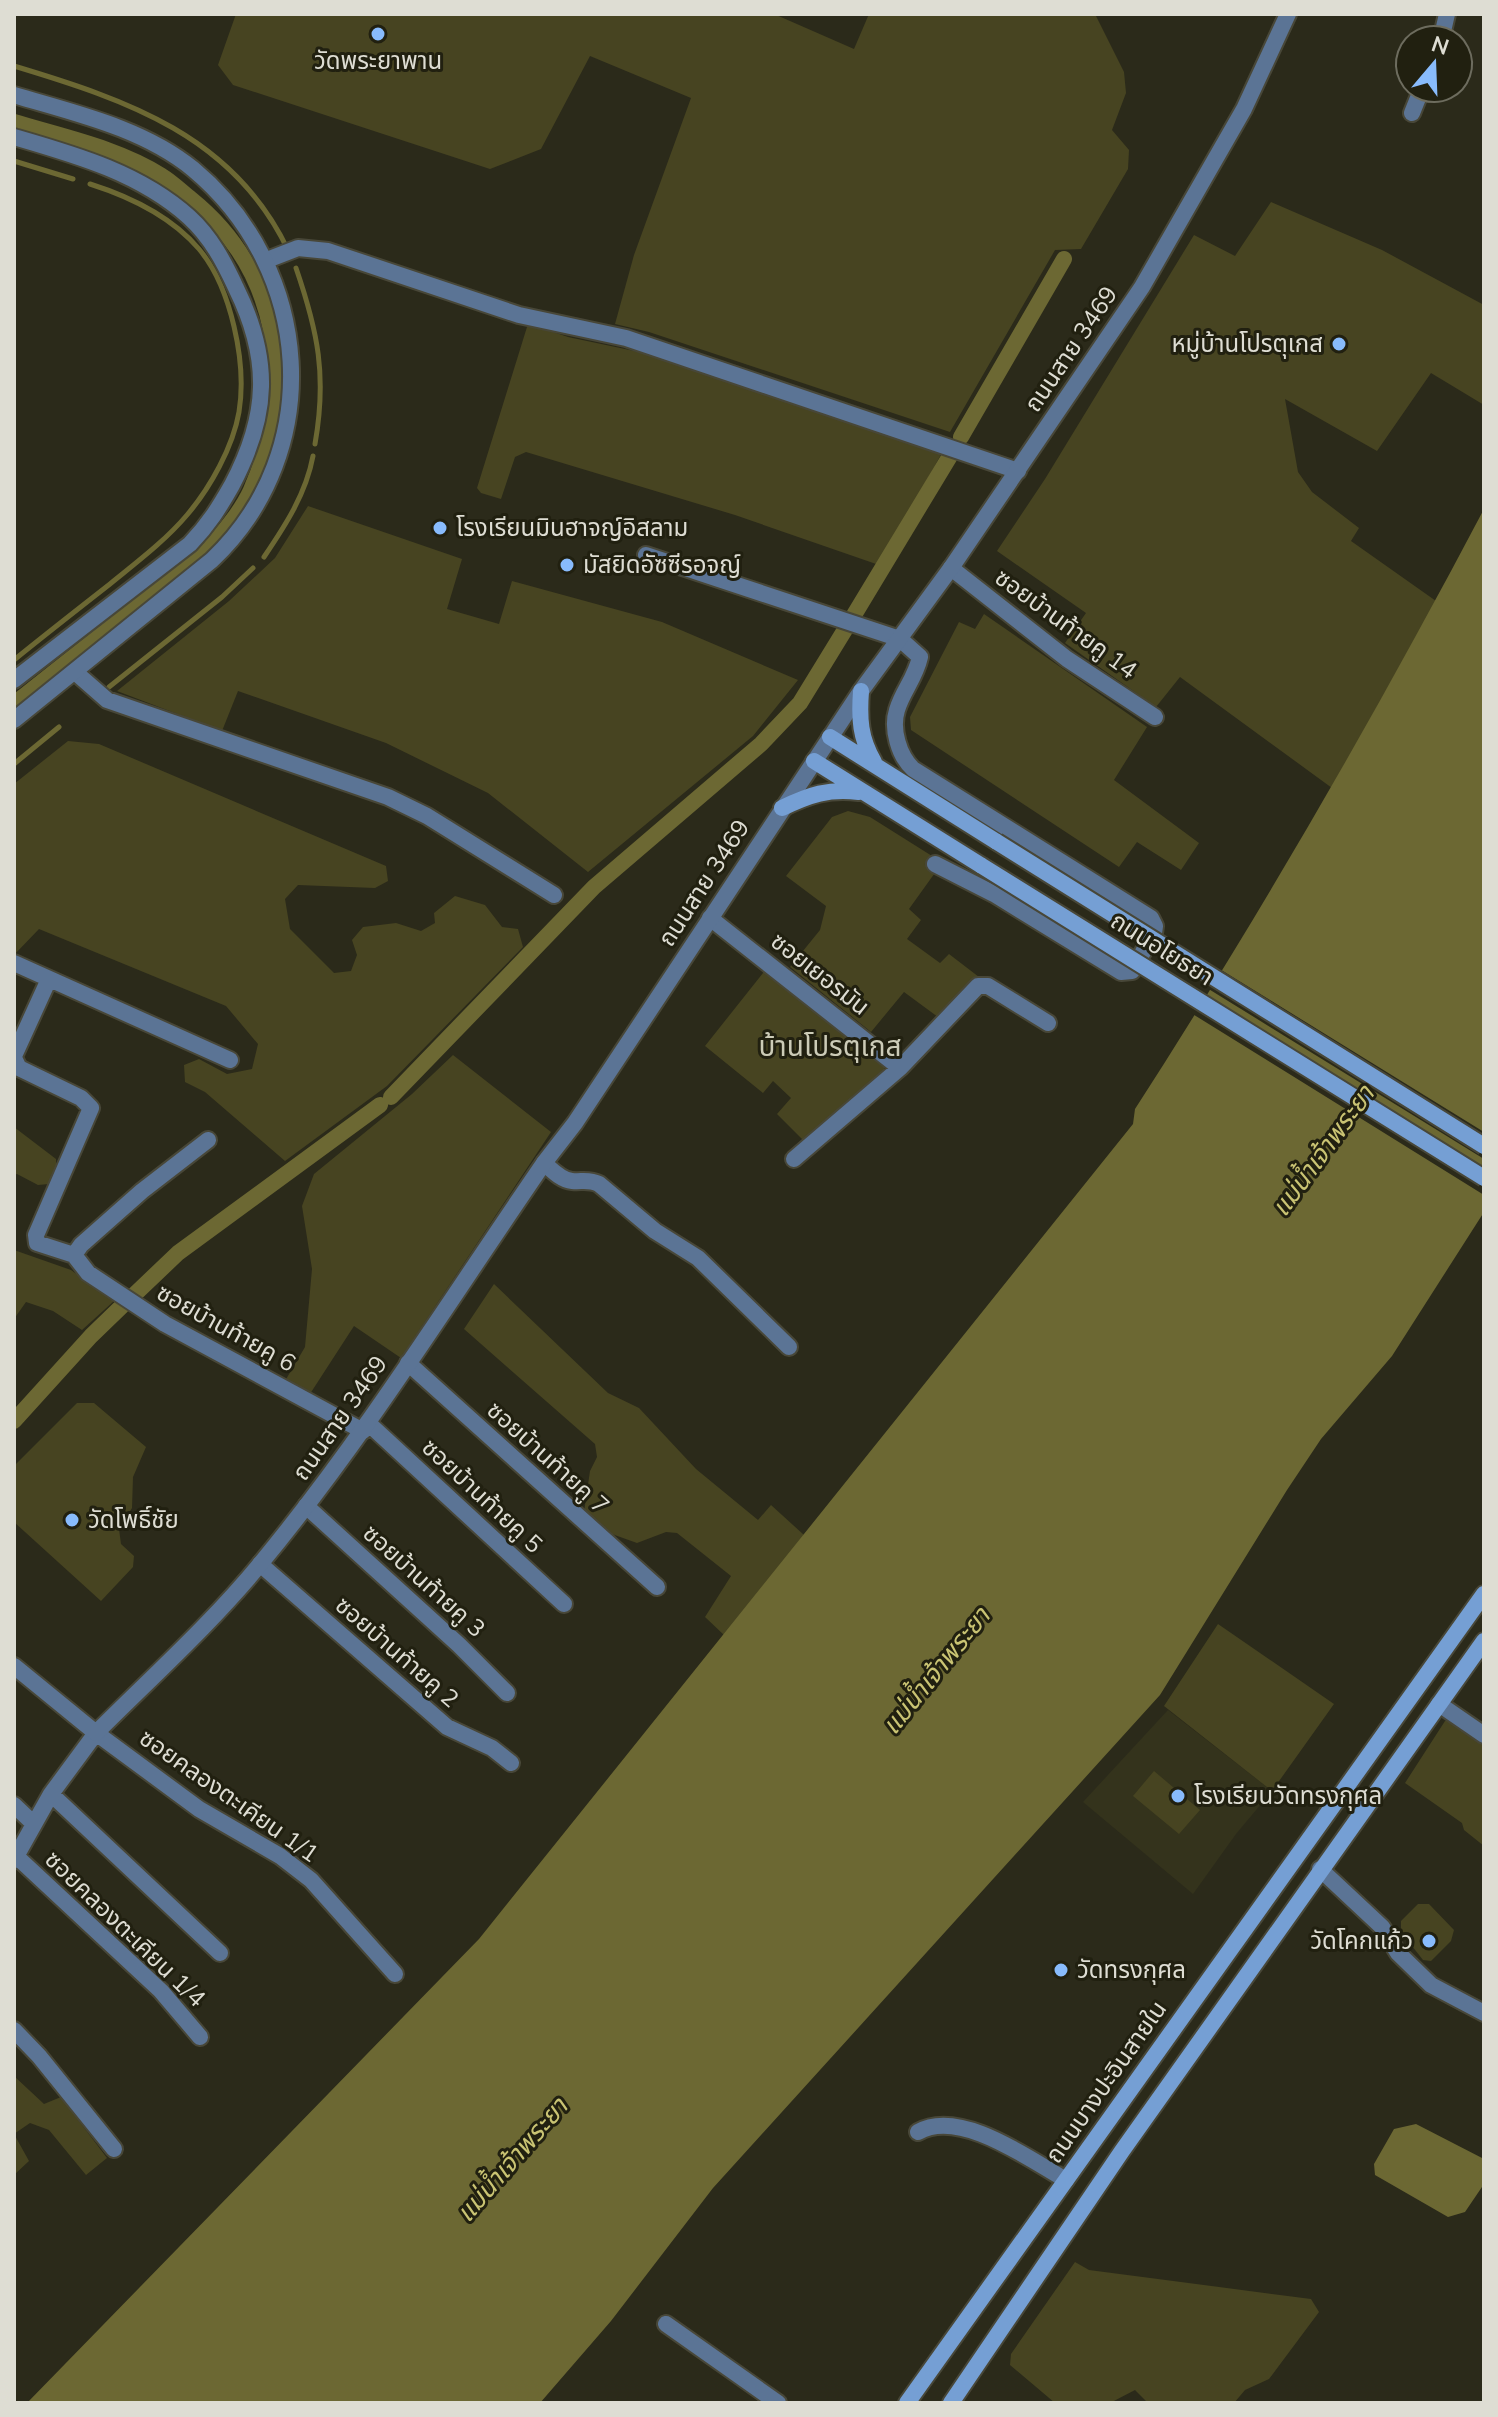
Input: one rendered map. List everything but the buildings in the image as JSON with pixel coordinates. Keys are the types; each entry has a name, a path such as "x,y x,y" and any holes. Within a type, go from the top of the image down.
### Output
{"main road":[{"path":"861,691 859,721 863,744 878,768"},
{"name":"ถนนอโยธยา","path":"830,737 1484,1146"},
{"name":"ถนนอโยธยา","path":"814,761 1484,1178"},
{"path":"782,808 814,793 837,789 865,793"},
{"name":"ถนนบางปะอินสายใน","path":"913,2401 1066,2180 1484,1594"},
{"path":"951,2403 1122,2151 1484,1641"}],"street":[{"name":"ถนนสาย 3469","path":"15,1858 51,1794 96,1733 227,1602 366,1427 544,1163 575,1123 861,691 1018,471 1172,238 1244,109 1288,14"},
{"path":"14,95 99,121 162,149 182,162 224,200 267,260 282,305 291,354 292,396 283,439 270,478 251,516 234,539 14,720"},
{"path":"1412,113 1416,104"},
{"path":"14,137 78,156 140,182 190,218 220,254 244,303 256,342 262,381 259,421 246,458 211,522 190,544 14,680"},
{"path":"267,260 298,248 328,251 519,315 626,338 1018,471"},
{"path":"646,555 900,639 920,657 916,675 895,716 896,734 904,761 1151,918 1154,933 1132,971 1121,972 994,894 935,864"},
{"name":"ซอยบ้านท้ายคู 14","path":"951,568 1067,659 1155,717"},
{"path":"75,672 107,700 388,797 427,816 554,895"},
{"name":"ซอยเยอรมัน","path":"710,918 900,1068"},
{"path":"14,963 230,1060"},
{"path":"49,979 14,1057 19,1068 81,1098 91,1108 36,1235 37,1243 74,1255 81,1245 142,1191 208,1140"},
{"path":"794,1159 900,1068 978,986 982,985 1048,1023"},
{"path":"544,1163 563,1179 590,1180 599,1184 655,1231 698,1258 789,1347"},
{"name":"ซอยบ้านท้ายคู 6","path":"74,1255 88,1273 165,1324 366,1427"},
{"name":"ซอยบ้านท้ายคู 7","path":"408,1363 657,1587"},
{"name":"ซอยบ้านท้ายคู 5","path":"366,1427 564,1604"},
{"name":"ซอยบ้านท้ายคู 3","path":"306,1506 459,1645 507,1693"},
{"name":"ซอยบ้านท้ายคู 2","path":"260,1564 447,1727 492,1748 511,1763"},
{"name":"ซอยคลองตะเคียน 1/1","path":"14,1666 96,1733 199,1809 280,1856 311,1880 395,1974"},
{"path":"1439,1704 1484,1735"},
{"path":"51,1794 220,1953"},
{"path":"14,1805 34,1824"},
{"name":"ซอยคลองตะเคียน 1/4","path":"15,1858 161,1991 200,2037"},
{"path":"1320,1869 1382,1927 1398,1953 1431,1985 1484,2013"},
{"path":"14,2030 39,2056 114,2149"},
{"path":"918,2132 930,2125 946,2124 969,2130 994,2140 1066,2180"},
{"path":"666,2324 778,2403"}],"shaded area":[{"path":"236,14 774,14 854,49 869,14 1095,14 1124,72 1126,93 1112,130 1129,150 1128,169 1081,249 1055,250 950,432 649,332 615,324 634,255 691,98 590,56 541,149 490,169 233,85 218,65"},
{"path":"1271,202 1382,250 1484,305 1484,405 1431,373 1377,451 1285,399 1298,472 1312,492 1359,528 1351,541 1436,601 1332,788 1180,677 1156,707 1065,643 1086,613 997,551 1045,479 1194,235 1235,256"},
{"path":"533,325 568,337 644,353 943,451 879,565 735,515 526,452 515,457 501,499 481,493 477,488 527,327"},
{"path":"308,506 462,559 447,609 499,624 512,581 662,622 798,680 753,736 588,872 488,793 386,743 238,691 222,731 117,691 229,601 275,558"},
{"path":"984,614 1147,727 1114,780 1199,843 1181,870 1137,842 1119,867 911,730 910,717 959,622 975,629"},
{"path":"68,741 99,744 386,866 388,881 375,888 298,885 285,899 290,929 334,973 351,971 357,955 352,940 363,927 396,923 421,931 435,923 434,913 455,896 485,905 502,927 518,929 523,947 387,1086 285,1161 205,1092 185,1082 184,1065 199,1059 227,1074 252,1069 258,1044 226,1006 39,929 14,955 14,784"},
{"path":"848,811 870,817 932,856 928,864 937,870 909,909 921,920 907,939 940,963 949,954 979,977 942,1020 904,992 871,1032 790,967 820,930 826,906 786,876 832,817"},
{"path":"767,968 879,1057 885,1067 882,1078 805,1142 777,1114 791,1098 773,1081 763,1093 705,1046"},
{"path":"453,1055 551,1132 401,1358 354,1326 308,1397 285,1381 305,1347 312,1269 302,1206 314,1174 412,1094"},
{"path":"14,1127 56,1159 56,1171 49,1184 38,1185 14,1175"},
{"path":"14,1250 71,1270 114,1301 82,1330 53,1311 26,1302 14,1319"},
{"path":"494,1284 608,1393 639,1408 696,1469 758,1520 771,1505 804,1535 724,1635 705,1617 731,1576 677,1533 666,1532 637,1543 609,1533 584,1512 590,1471 597,1457 595,1444 464,1329"},
{"path":"77,1403 94,1403 146,1447 133,1477 132,1508 119,1529 121,1544 134,1556 133,1567 101,1601 14,1522 14,1466"},
{"path":"1218,1624 1334,1704 1272,1791 1164,1706"},
{"name":"โรงเรียนวัดทรงกุศล","path":"1168,1710 1272,1791 1193,1894 1083,1802"},
{"path":"1445,1721 1453,1721 1484,1741 1484,1846 1464,1830 1462,1823 1405,1783"},
{"path":"1154,1771 1200,1810 1179,1834 1133,1796"},
{"path":"1418,1904 1429,1904 1454,1930 1451,1941 1431,1961 1423,1960 1401,1932 1401,1921"},
{"path":"14,2076 44,2104 61,2097 107,2158 86,2175 49,2130 30,2123 14,2134"},
{"path":"14,2134 29,2161 14,2175"},
{"path":"1075,2262 1089,2270 1311,2299 1319,2312 1269,2379 1245,2390 1234,2403 1148,2403 1135,2390 1110,2403 1055,2403 1010,2365 1011,2354"}],"water":[{"name":"แม่น้ำเจ้าพระยา","path":"1484,509 1484,1212 1392,1356 1321,1439 1160,1695 713,2188 611,2321 540,2403 27,2403 479,1939 1133,1124 1135,1109 1316,813"},
{"path":"1416,2124 1484,2159 1484,2184 1465,2212 1448,2217 1375,2175 1374,2164 1394,2129"}],"pier":[{"path":"1218,968 1484,1132 1484,1159 1207,988"},
{"path":"1203,994 1484,1168 1484,1195 1191,1013"}],"waterway":[{"path":"14,66 97,93 173,128 207,151 238,178 265,211 288,250"},
{"path":"14,122 127,158 166,178 191,199 221,228 245,261 261,296 272,333 276,372 273,411 265,451 247,498 226,528 209,549 14,704"},
{"path":"14,161 73,179"},
{"path":"14,660 178,525 196,504 219,466 232,439 239,412 241,371 234,326 228,304 210,265 188,237 163,217 90,184"},
{"path":"961,437 1064,259"},
{"path":"296,268 310,313 318,354 320,397 315,444"},
{"path":"264,557 300,496 313,456"},
{"path":"854,615 950,456"},
{"path":"109,687 222,597 253,568"},
{"path":"391,1097 594,887 761,744 800,703 846,628"},
{"path":"14,764 59,727"},
{"path":"134,1295 178,1253 380,1105"},
{"path":"14,1421 122,1306"}],"place":[{"name":"วัดพระยาพาน","path":"378,34"},
{"name":"หมู่บ้านโปรตุเกส","path":"1339,344"},
{"name":"โรงเรียนมินฮาจญ์อิสลาม","path":"440,528"},
{"name":"มัสยิดอัซซีรอจญ์","path":"567,565"},
{"name":"วัดโพธิ์ชัย","path":"72,1520"},
{"name":"โรงเรียนวัดทรงกุศล","path":"1178,1796"},
{"name":"วัดโคกแก้ว","path":"1429,1941"},
{"name":"วัดทรงกุศล","path":"1061,1970"}],"district":[{"name":"บ้านโปรตุเกส","path":"830,1047"}]}
